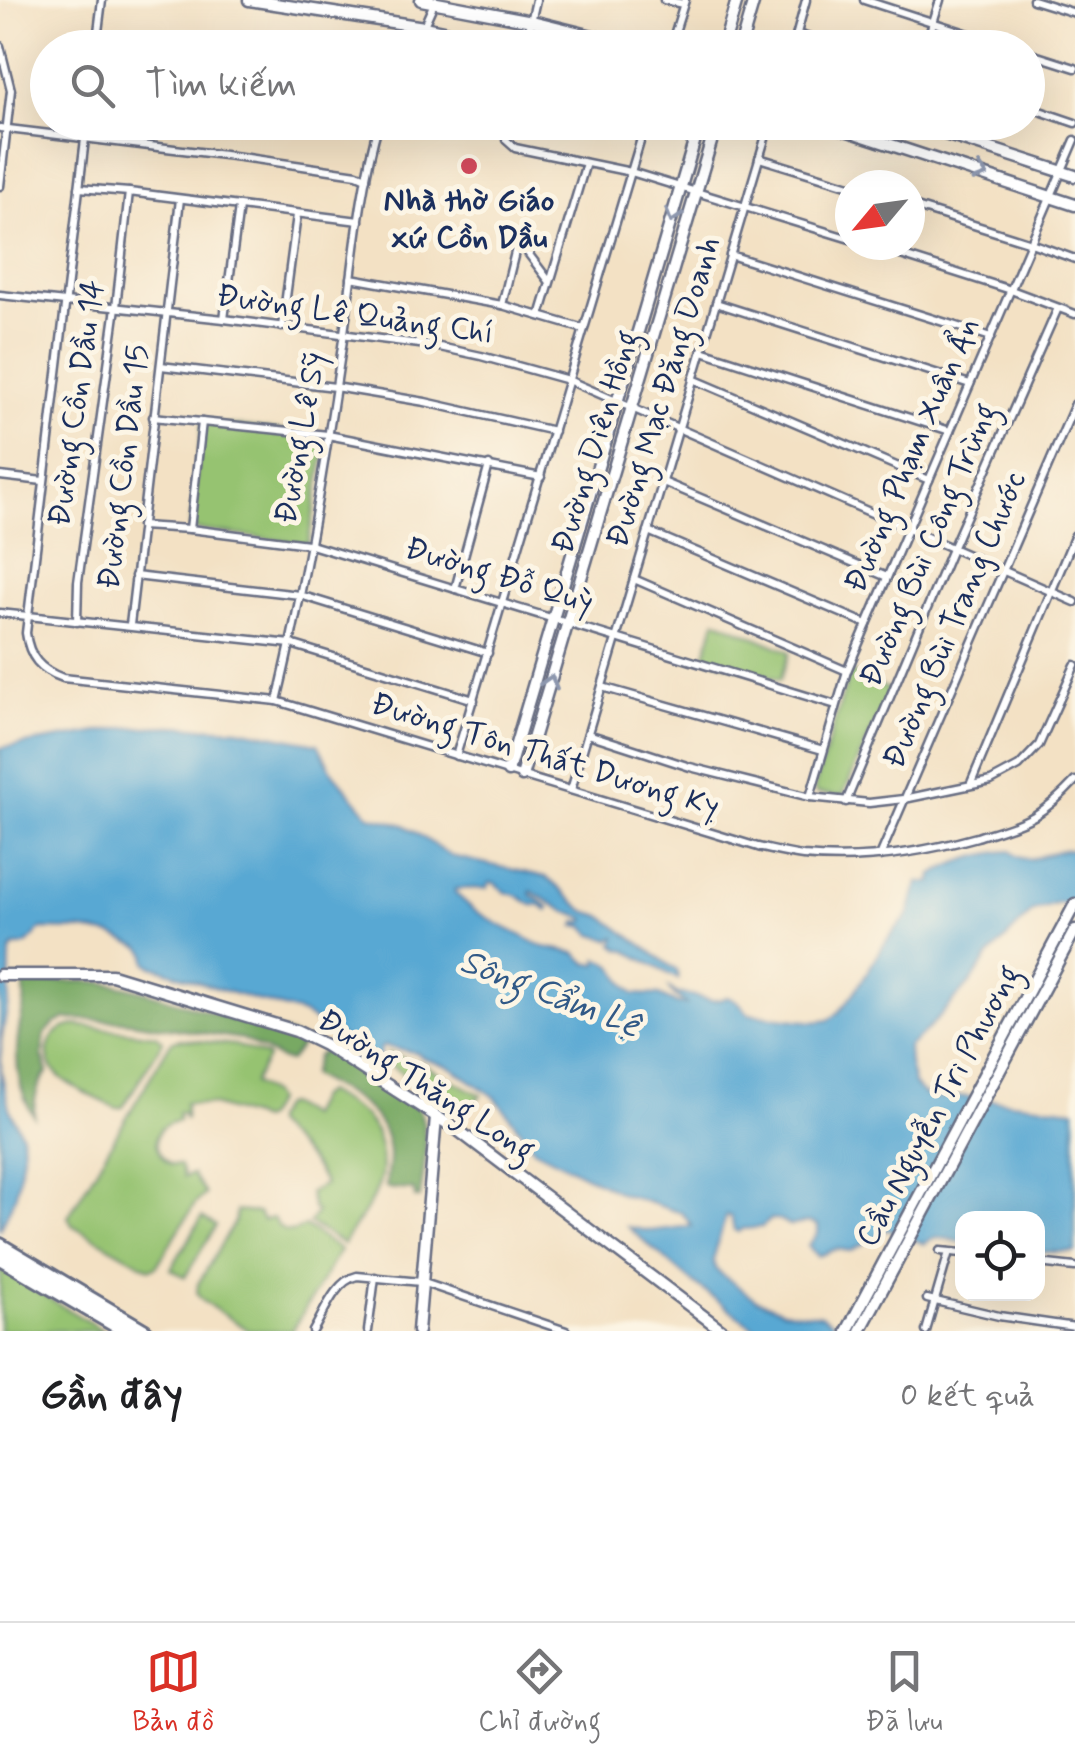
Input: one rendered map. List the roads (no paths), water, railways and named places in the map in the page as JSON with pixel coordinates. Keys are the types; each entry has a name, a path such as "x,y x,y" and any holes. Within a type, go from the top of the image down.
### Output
{"highway":[{"path":"0,1246 142,1330"},
{"path":"0,1258 125,1331"}],"street":[{"path":"99,30 102,0"},
{"path":"249,0 438,30"},
{"path":"421,0 568,30"},
{"path":"529,30 536,0"},
{"path":"664,0 684,2 675,30"},
{"path":"728,30 737,0"},
{"path":"745,30 754,0"},
{"path":"798,30 806,0"},
{"path":"864,0 957,30"},
{"path":"931,30 940,0"},
{"path":"1033,0 1075,13"},
{"path":"423,30 434,1"},
{"path":"0,46 11,90 3,128 0,186"},
{"path":"1045,58 1075,68"},
{"path":"1045,113 1075,123"},
{"path":"3,128 30,131"},
{"name":"Đường Tôn Thất Dương Kỵ","path":"85,140 28,616 28,647 36,664 48,673 63,678 278,702 799,856 840,858 915,852 1002,830 1044,809 1075,781"},
{"path":"101,140 241,157 366,178"},
{"name":"Đường Lê Sỹ","path":"278,702 328,436 366,178 375,140"},
{"path":"506,140 509,145 697,190 835,234"},
{"path":"456,756 641,140"},
{"name":"Đường Diên Hồng","path":"508,771 695,140"},
{"name":"Đường Diên Hồng","path":"522,776 712,140"},
{"name":"Đường Mạc Đăng Doanh","path":"571,790 765,140"},
{"path":"877,140 1075,205"},
{"path":"965,140 1075,176"},
{"name":"Đường Phạm Xuân Ẩn","path":"810,796 847,671 1075,140"},
{"path":"760,158 835,181"},
{"path":"540,316 586,163"},
{"path":"79,188 359,222"},
{"name":"Đường Cồn Dầu 14","path":"77,622 78,582 129,192"},
{"name":"Đường Cồn Dầu 15","path":"130,626 180,200"},
{"path":"224,319 240,207"},
{"path":"925,211 1075,259"},
{"path":"282,328 297,215"},
{"path":"502,306 518,240 549,282"},
{"path":"730,255 991,337"},
{"path":"916,260 1075,314"},
{"path":"351,278 502,306 584,328"},
{"name":"Đường Lê Quảng Chí","path":"0,295 435,346 568,380 1075,602"},
{"path":"716,303 970,384"},
{"name":"Đường Bùi Công Trừng","path":"846,802 1058,308"},
{"path":"702,351 950,431"},
{"path":"160,366 336,387 554,431"},
{"path":"693,380 929,480"},
{"name":"Đường Bùi Trang Chước","path":"880,856 1075,404"},
{"path":"153,417 328,436 541,477"},
{"path":"190,529 202,422"},
{"path":"456,589 489,465"},
{"path":"0,476 44,481"},
{"path":"663,482 887,578"},
{"name":"Đường Đỗ Quỳ","path":"141,526 308,544 836,705"},
{"path":"648,532 866,624"},
{"path":"971,784 1075,536"},
{"path":"135,576 300,596 488,653"},
{"path":"634,579 847,671"},
{"path":"0,613 291,644 474,700"},
{"path":"588,734 690,767 810,796 869,803 904,800 991,781 1019,766 1039,744 1075,665"},
{"path":"602,687 823,750"},
{"name":"Cầu Nguyễn Tri Phương","path":"847,1331 1075,904"},
{"name":"Cầu Nguyễn Tri Phương","path":"860,1331 1075,930"},
{"name":"Đường Thăng Long","path":"5,975 112,975 288,1027 325,1045 436,1116 723,1331"},
{"path":"418,1331 436,1116"},
{"path":"926,1331 945,1251 955,1252"},
{"path":"1045,1264 1075,1267"},
{"path":"313,1331 339,1288 347,1278 357,1276 422,1282 546,1328 566,1331"},
{"path":"368,1331 374,1277"},
{"path":"931,1300 1020,1320 1075,1327"}],"water":[{"name":"Sông Cẩm Lệ","path":"124,728 239,729 318,744 333,773 370,816 404,825 451,856 546,877 585,911 602,916 677,971 678,979 620,949 614,944 616,937 610,940 593,935 584,926 575,926 586,919 531,891 549,907 548,911 507,893 493,882 487,888 455,889 474,910 544,947 576,953 588,964 598,964 598,959 605,961 634,994 659,995 678,1004 686,1004 669,988 678,994 709,1000 728,997 749,1014 812,1021 836,1015 907,916 919,883 932,882 933,875 942,870 990,853 1011,851 1025,859 1075,850 1075,906 1059,903 1033,911 908,1047 914,1084 926,1096 1075,1109 1075,1252 1045,1252 1045,1211 955,1211 955,1241 938,1238 925,1244 888,1229 851,1251 836,1249 818,1256 808,1246 818,1233 818,1225 809,1222 789,1226 771,1219 762,1227 738,1232 726,1215 713,1260 716,1270 755,1299 783,1311 821,1315 845,1331 759,1331 691,1281 628,1227 649,1231 692,1226 682,1213 622,1194 534,1149 496,1098 450,1067 417,1053 384,1046 379,1059 303,1014 150,965 141,947 112,935 41,929 28,943 14,946 10,952 1,1071 9,1108 22,1135 23,1154 16,1194 0,1230 0,748"}],"place":[{"name":"Nhà thờ Giáo xứ Cồn Dầu","path":"469,166"}]}
